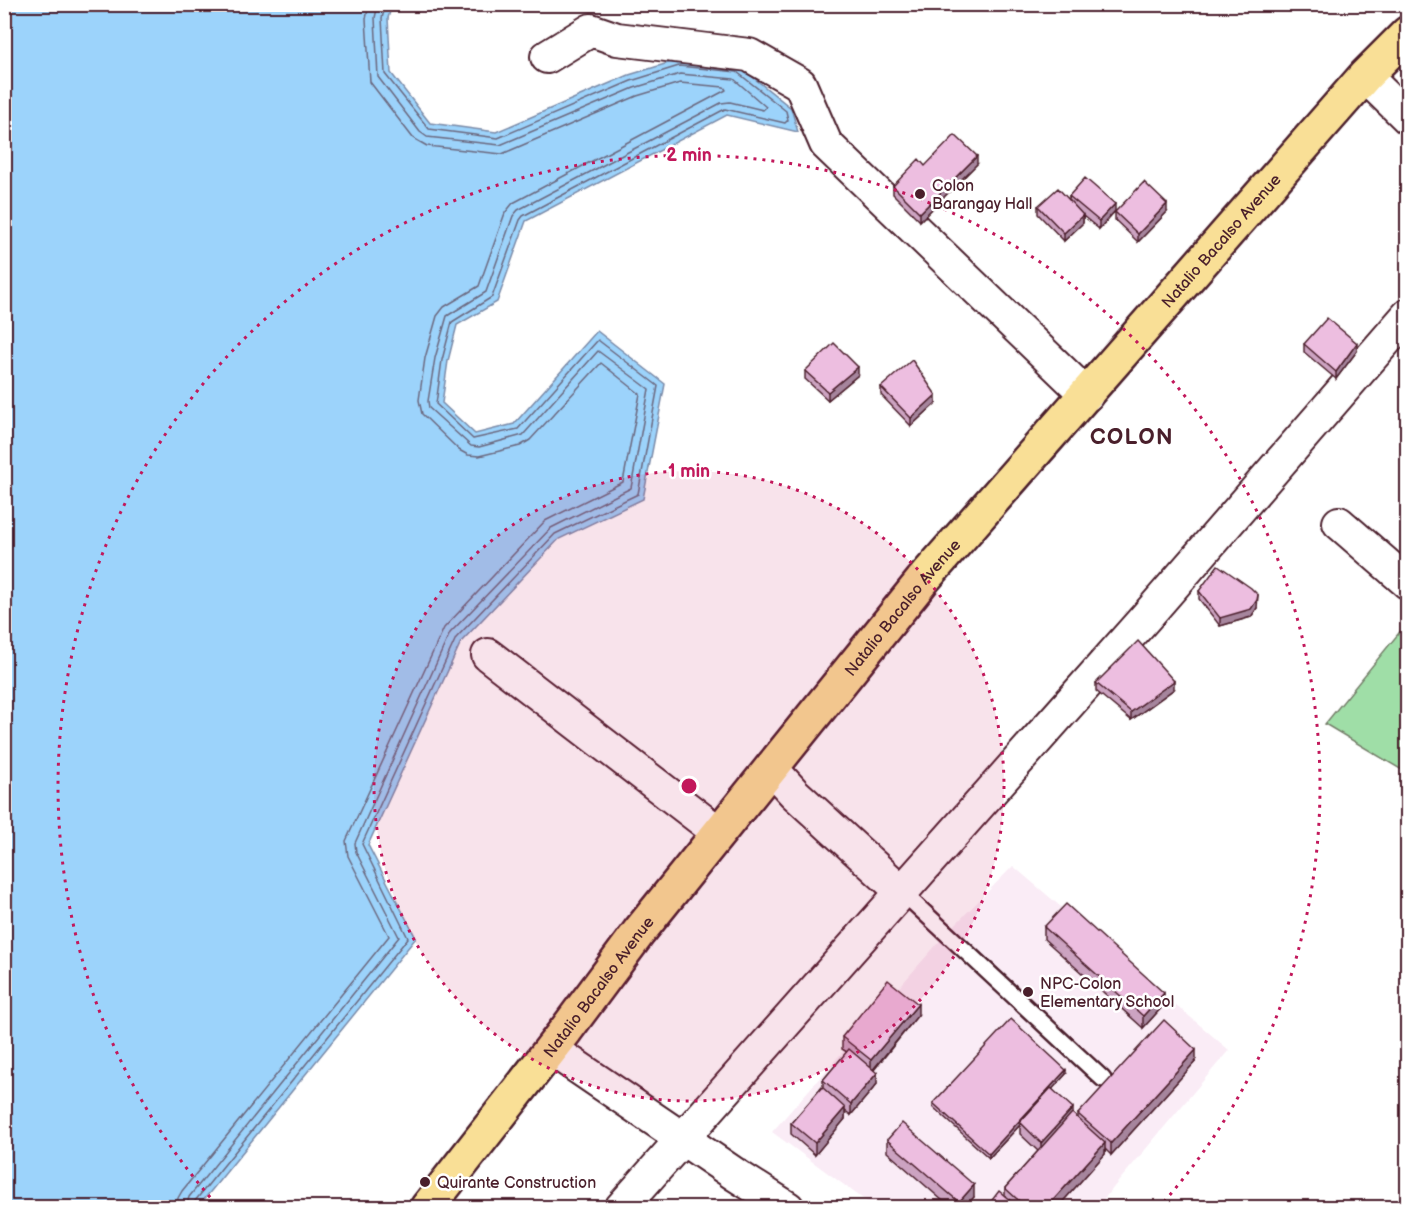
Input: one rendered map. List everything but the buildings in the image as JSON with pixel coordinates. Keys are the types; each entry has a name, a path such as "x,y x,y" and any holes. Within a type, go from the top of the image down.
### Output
{"highway":[{"name":"Natalio Bacalso Avenue","path":"428,1208 639,933 922,581 1088,395 1365,76 1407,33"}],"street":[{"path":"547,57 591,30 616,39 749,55 800,84 826,144 1088,395"},
{"path":"1365,76 1407,118"},
{"path":"621,1208 1146,617 1407,315"},
{"path":"1339,523 1407,583"},
{"path":"488,654 719,833"},
{"path":"771,768 794,793 901,891"},
{"path":"552,1049 788,1208"}],"lane":[{"path":"901,891 1103,1079"}],"shaded area":[{"name":"NPC-Colon Elementary School","path":"1013,866 1229,1050 1097,1207 874,1207 772,1132 946,934"}],"green space":[{"path":"1407,623 1407,773 1325,724"}],"water":[{"path":"5,5 392,5 388,18 391,73 430,123 496,132 629,75 678,60 739,66 791,108 798,132 727,115 526,221 497,302 457,325 448,361 442,403 475,434 514,424 597,331 665,384 643,499 559,539 461,642 368,845 416,938 198,1207 5,1208"}],"place":[{"name":"Colon Barangay Hall","path":"920,194"},
{"name":"NPC-Colon Elementary School","path":"1028,992"},
{"name":"Quirante Construction","path":"425,1182"}],"district":[{"name":"COLON","path":"1132,436"}]}
